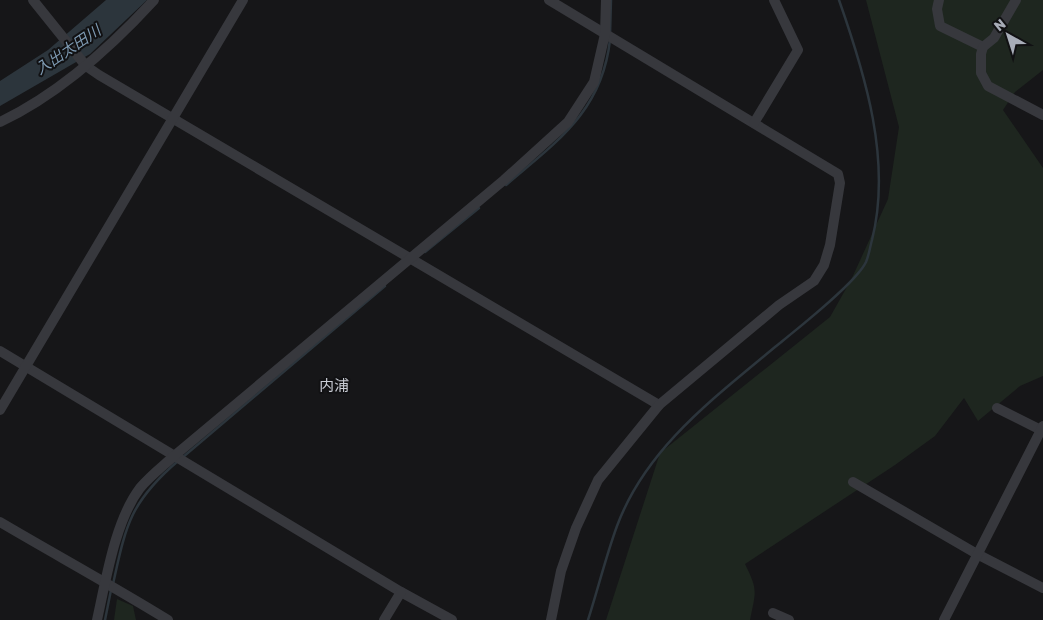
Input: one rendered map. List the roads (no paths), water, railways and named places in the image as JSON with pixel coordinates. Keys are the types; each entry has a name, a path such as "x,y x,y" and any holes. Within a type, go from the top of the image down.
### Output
{"street":[{"path":"33,0 86,66 659,405"},
{"path":"0,122 22,112 86,66 128,29 154,0"},
{"path":"0,410 244,0"},
{"path":"549,0 838,174 839,194 830,245 824,265 814,281 764,317 659,405 598,480 576,528 561,571 551,620"},
{"path":"97,620 105,581 128,507 140,488 174,456 504,180 568,122 594,82 605,34 606,0"},
{"path":"754,123 798,50 774,0"},
{"path":"939,0 937,9 940,26 983,47"},
{"path":"1016,0 994,38 983,47 981,73 988,86 1043,115"},
{"path":"0,351 401,592 452,620"},
{"path":"944,620 1042,429 997,408"},
{"path":"853,482 977,554 1043,588"},
{"path":"0,522 81,570 105,581 168,620"},
{"path":"384,620 401,592"},
{"path":"773,613 789,620"}],"water":[{"name":"入出太田川","path":"106,0 147,0 90,54 0,106 0,81 48,50"}],"waterway":[{"path":"610,35 611,0"},
{"path":"588,620 617,526 645,472 684,426 706,405 838,294 851,282 866,262 877,210 879,180 877,149 873,118 866,88 839,0"},
{"path":"506,185 559,139 587,106 597,87 605,65 610,40"},
{"path":"425,252 479,208"},
{"path":"183,457 385,286"},
{"path":"113,584 122,546 132,516 149,489 178,461"},
{"path":"105,620 111,590"}],"district":[{"name":"内浦","path":"334,386"}]}
